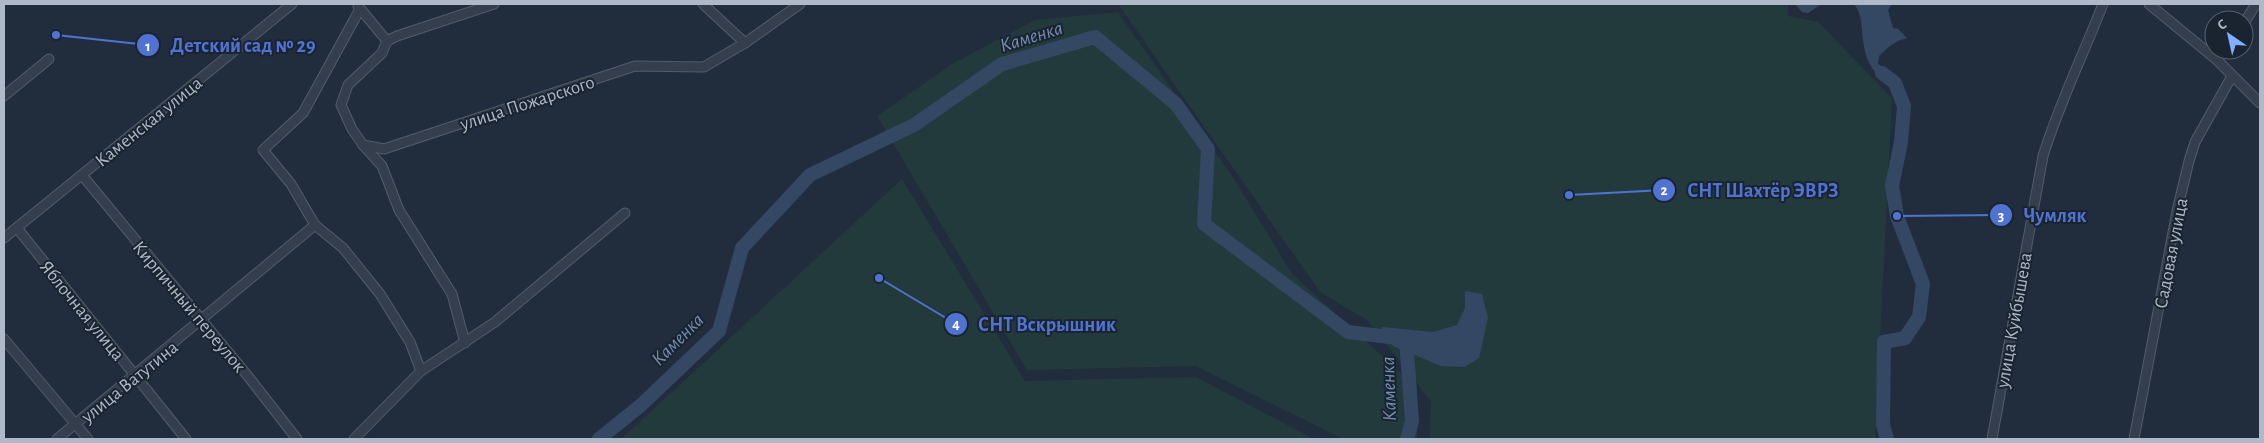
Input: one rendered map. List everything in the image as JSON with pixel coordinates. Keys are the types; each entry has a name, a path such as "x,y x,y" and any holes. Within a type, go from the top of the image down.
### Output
{"street":[{"name":"Каменская улица","path":"4,238 292,4"},
{"path":"465,343 452,294 399,210 382,166 363,145 352,129 341,105 348,85 382,53 387,41 494,4"},
{"path":"703,4 745,43"},
{"name":"улица Пожарского","path":"363,145 384,149 635,66 704,67 745,43 800,4"},
{"name":"улица Куйбышева","path":"1992,439 2043,156 2054,119 2082,58 2103,4"},
{"path":"2149,4 2204,49"},
{"path":"387,41 358,6 303,112 264,150 291,184 315,226 343,248 380,294 410,342 421,371"},
{"path":"4,96 49,59"},
{"path":"2217,60 2260,102"},
{"name":"Садовая улица","path":"2134,439 2177,211 2189,161 2202,127 2232,76"},
{"name":"Кирпичный переулок","path":"82,175 297,439"},
{"path":"354,439 421,371 495,322 625,213"},
{"name":"улица Ватутина","path":"57,439 136,376 315,226"},
{"name":"Яблочная улица","path":"17,228 186,439"},
{"path":"4,339 88,439"}],"green space":[{"path":"1118,4 1788,4 1788,16 1818,22 1892,98 1875,439 1430,439 1431,401 1367,320 1320,292"},
{"path":"1118,12 1236,182 1292,274 1417,388 1417,439 1343,439 1196,366 1027,370 877,116 954,63 1035,20"},
{"path":"902,179 1025,381 1196,377 1314,439 621,439"}],"water":[{"path":"1795,4 1822,4 1808,13 1802,12"},
{"path":"1854,4 1892,4 1888,10 1893,28 1898,29 1907,38 1885,50 1879,56 1878,64 1894,74 1901,83 1887,83 1872,68 1864,48 1861,20"},
{"path":"1465,291 1482,294 1488,318 1479,358 1465,367 1441,366 1393,346 1381,332 1382,327 1433,332 1457,325 1465,308"}],"waterway":[{"name":"Каменка","path":"599,439 640,406 719,331 742,248 810,175 914,125 1002,64 1095,37 1176,104 1208,149 1204,224 1348,332 1406,339 1412,421 1407,439"},
{"path":"1882,73 1895,83 1904,106 1901,142 1892,186 1897,216 1923,284 1919,317 1905,338 1884,342 1883,425 1887,439"}],"place":[{"name":"Детский сад № 29","path":"56,35"},
{"name":"СНТ Шахтёр ЭВРЗ","path":"1569,195"},
{"name":"Чумляк","path":"1897,216"},
{"name":"СНТ Вскрышник","path":"879,278"}]}
